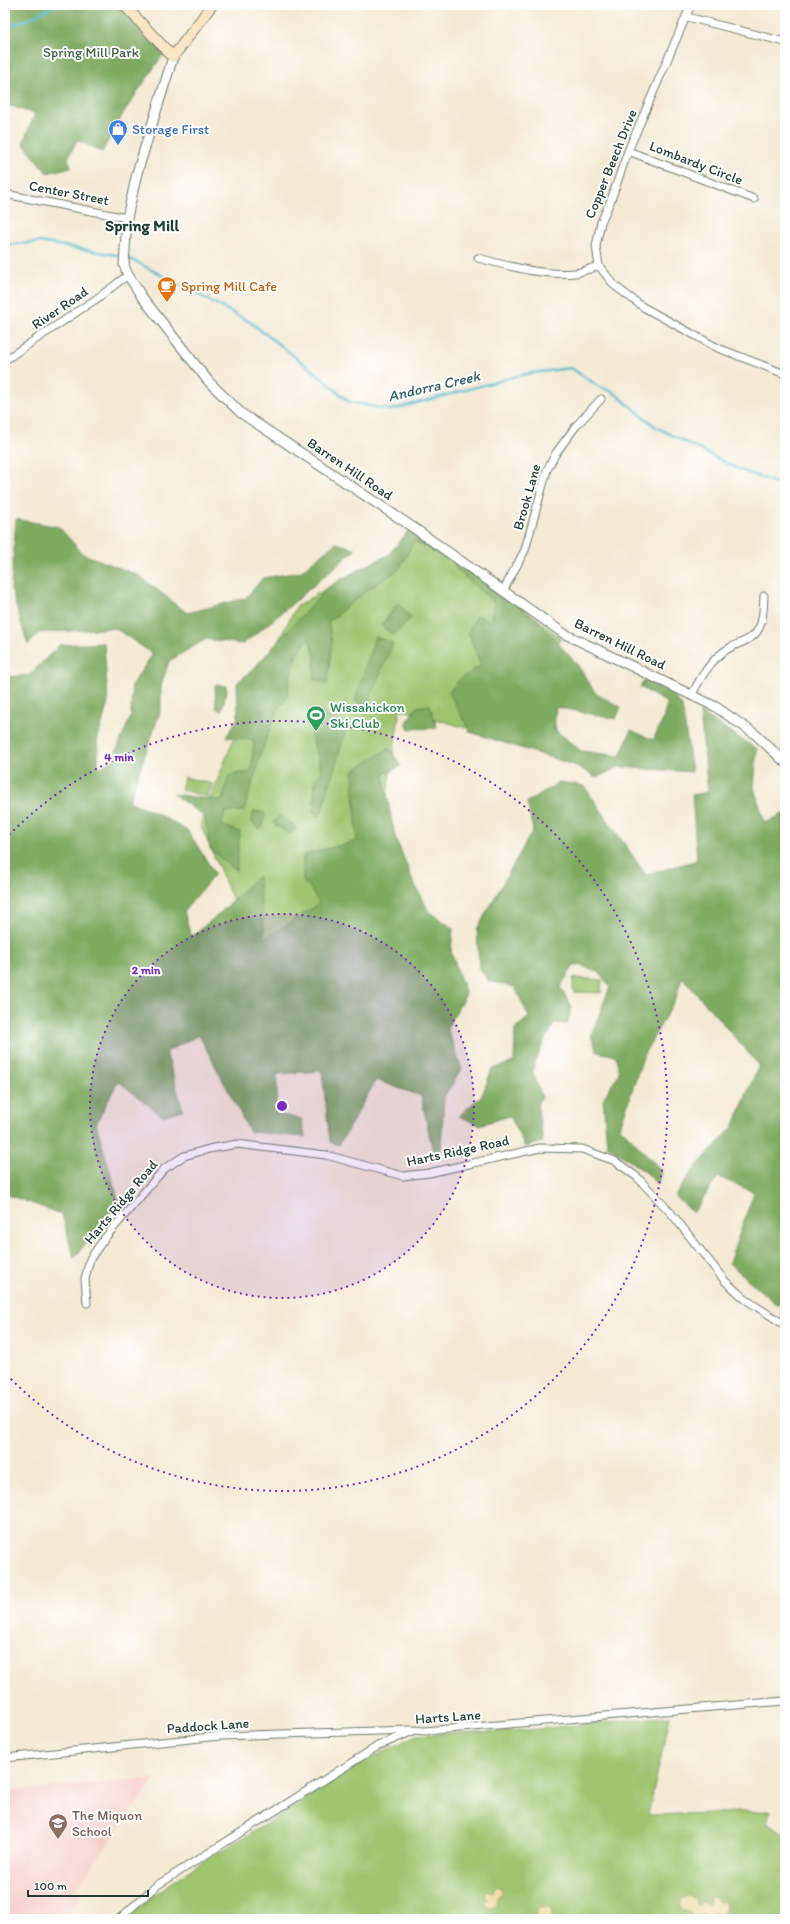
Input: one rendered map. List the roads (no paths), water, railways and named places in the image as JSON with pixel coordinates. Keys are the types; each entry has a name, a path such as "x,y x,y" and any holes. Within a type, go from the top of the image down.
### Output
{"main road":[{"path":"124,5 173,57 212,5"}],"street":[{"name":"Copper Beech Drive","path":"691,5 628,151 611,200 601,222 596,246 599,266 614,286 643,307 718,348 785,374"},
{"path":"687,17 785,42"},
{"name":"Barren Hill Road","path":"173,57 136,173 124,246 124,260 128,275 142,297 213,386 234,408 570,637 692,694 737,720 785,762"},
{"name":"Lombardy Circle","path":"628,151 754,199"},
{"name":"Center Street","path":"5,194 128,218"},
{"path":"478,258 524,270 552,272 576,273 599,266"},
{"name":"River Road","path":"5,360 99,297 128,275"},
{"name":"Brook Lane","path":"503,591 525,550 547,470 556,454 576,426 601,399"},
{"path":"692,694 704,672 714,660 729,648 755,635 763,619 764,596"},
{"name":"Harts Ridge Road","path":"87,1303 85,1280 88,1266 90,1259 104,1239 164,1169 184,1156 203,1150 237,1144 326,1155 403,1176 429,1173 540,1148 582,1149 614,1161 637,1177 671,1213 725,1281 745,1299 785,1325"},
{"name":"Harts Lane","path":"119,1919 156,1886 378,1746 414,1730 424,1731 498,1726 785,1701"},
{"name":"Paddock Lane","path":"5,1758 220,1736 414,1730"}],"waterway":[{"path":"5,27 27,20 56,5"},
{"name":"Andorra Creek","path":"5,245 40,242 122,256"},
{"name":"Andorra Creek","path":"127,257 250,322 321,377 349,402 391,410 525,374 571,368 598,386 613,392 656,427 740,470 785,486"}],"place":[{"name":"Storage First","path":"118,146"},
{"name":"Spring Mill Cafe","path":"167,303"},
{"name":"Wissahickon Ski Club","path":"316,732"},
{"name":"The Miquon School","path":"58,1840"}],"district":[{"name":"Spring Mill","path":"142,225"}],"park label":[{"name":"Spring Mill Park","path":"91,52"}]}
